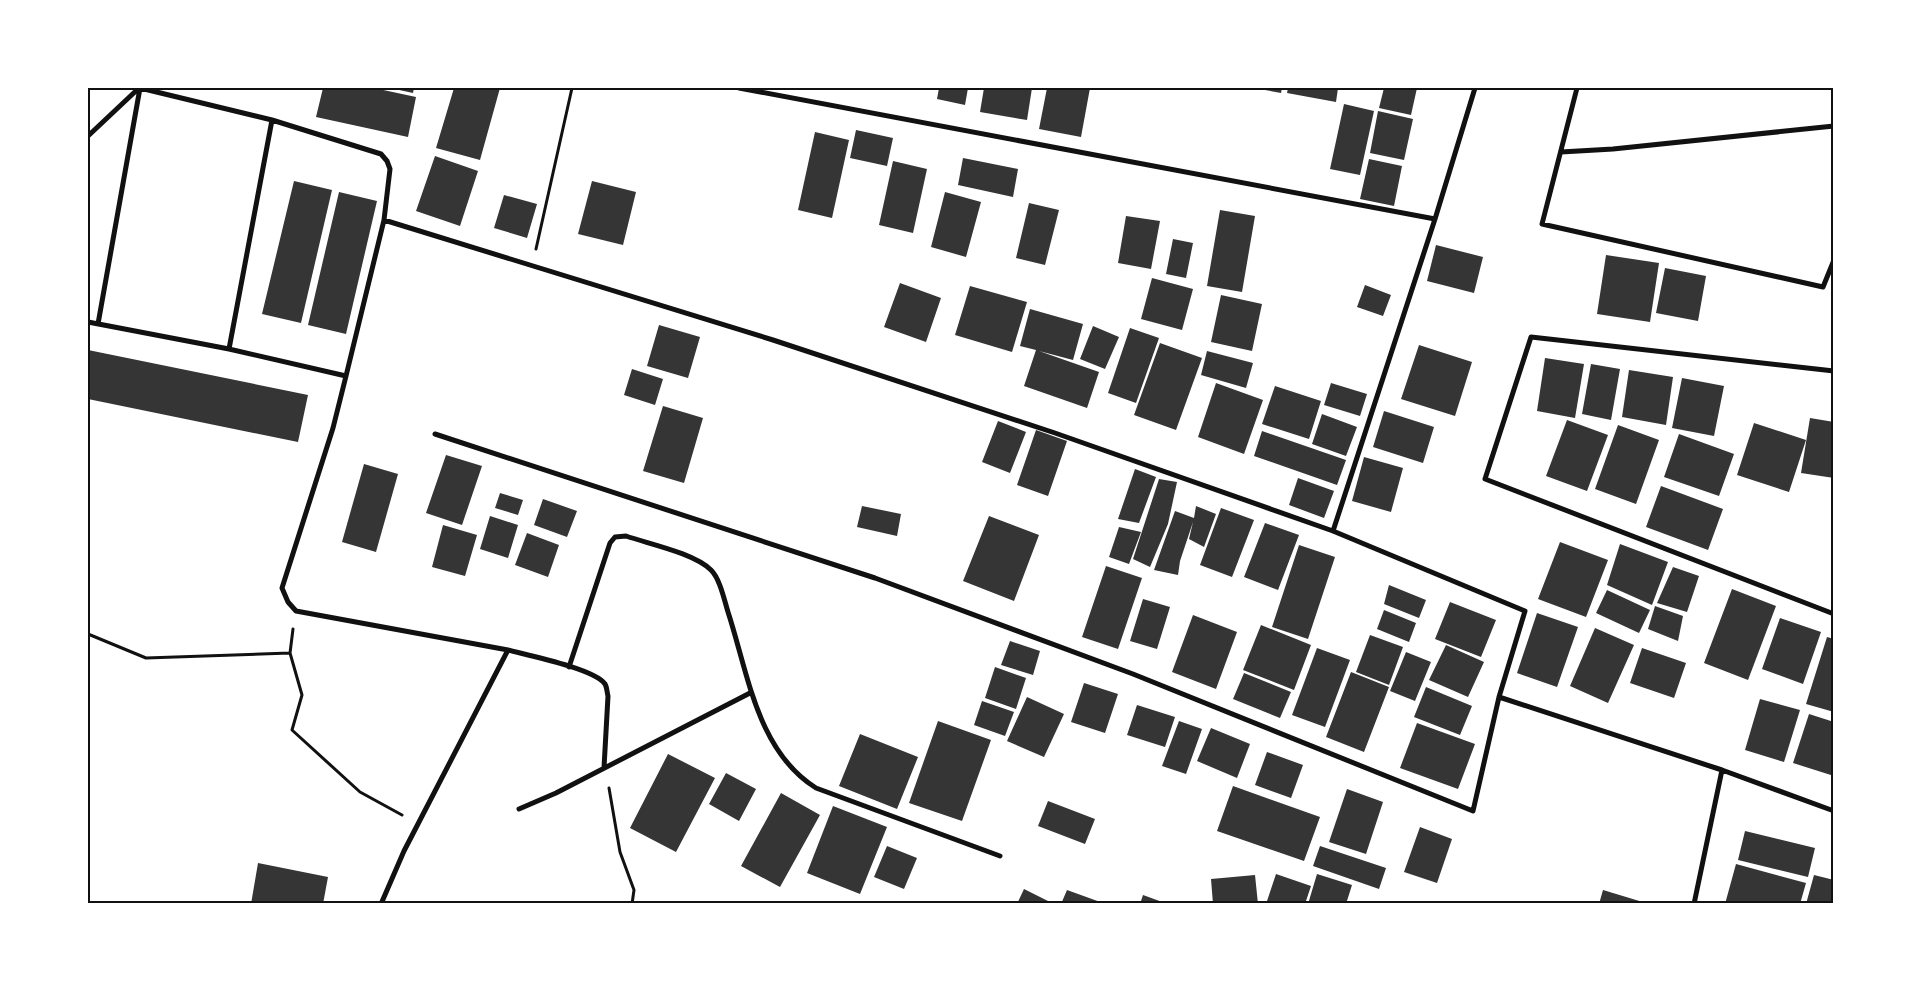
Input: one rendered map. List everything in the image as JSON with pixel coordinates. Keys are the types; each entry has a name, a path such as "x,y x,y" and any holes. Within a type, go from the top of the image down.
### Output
{"street":[{"path":"140,88 272,120 381,154 387,161 390,169 384,220 333,428 282,588 288,602 296,611 508,650 595,676 605,685 608,696 604,768"},
{"path":"88,136 140,88"},
{"path":"98,324 140,88"},
{"path":"739,88 1435,220"},
{"path":"1333,531 1435,220 1475,88"},
{"path":"1577,88 1542,224 1823,287 1834,260"},
{"path":"229,348 272,120"},
{"path":"1561,152 1613,149 1834,126"},
{"path":"384,220 792,346 1054,433 1333,531 1525,611 1500,697 1473,811 1133,674 875,578 435,434"},
{"path":"88,322 229,348 346,376"},
{"path":"1834,371 1531,338 1484,479 1834,614"},
{"path":"570,667 610,543 615,537 626,536 692,559 711,570 720,587 736,637 750,692 768,731 798,777 816,788 1000,856"},
{"path":"381,904 404,851 508,650"},
{"path":"519,809 556,793 750,692"},
{"path":"1500,697 1722,770 1834,811"},
{"path":"1694,904 1722,770"}],"path":[{"path":"532,266 572,88"},
{"path":"88,634 146,658 290,653 302,695 292,730 360,792 402,814 404,851"},
{"path":"604,768 616,816 620,852 634,890 632,904"}],"building":[{"path":"323,88 374,88 416,97 408,137 316,117"},
{"path":"390,88 414,88 413,93"},
{"path":"454,88 500,88 480,160 436,148"},
{"path":"939,88 968,88 965,105 937,99"},
{"path":"984,88 1032,88 1027,120 980,112"},
{"path":"1047,88 1090,88 1081,137 1039,129"},
{"path":"1254,88 1282,88 1281,93"},
{"path":"1288,88 1338,88 1336,102 1287,93"},
{"path":"1384,88 1417,88 1411,115 1379,108"},
{"path":"1344,104 1374,111 1360,175 1330,169"},
{"path":"1378,111 1413,119 1404,160 1370,153"},
{"path":"856,130 893,138 887,166 850,158"},
{"path":"815,132 849,140 832,218 798,210"},
{"path":"435,156 478,171 460,226 416,211"},
{"path":"963,158 1018,169 1013,197 958,185"},
{"path":"1369,159 1402,166 1394,206 1360,199"},
{"path":"893,161 927,169 913,233 879,225"},
{"path":"294,181 332,190 301,323 262,314"},
{"path":"592,181 636,192 623,245 578,234"},
{"path":"339,192 377,201 346,334 308,325"},
{"path":"945,192 981,202 966,257 931,247"},
{"path":"504,195 537,204 527,238 494,228"},
{"path":"1029,203 1059,210 1045,265 1016,258"},
{"path":"1220,210 1255,216 1242,292 1207,286"},
{"path":"1126,216 1160,221 1151,269 1118,263"},
{"path":"1173,239 1193,243 1186,278 1166,274"},
{"path":"1436,245 1483,257 1474,293 1427,281"},
{"path":"1606,255 1659,263 1650,322 1597,314"},
{"path":"1665,268 1706,276 1698,321 1656,313"},
{"path":"1152,278 1193,289 1182,330 1141,319"},
{"path":"900,283 941,298 926,342 884,327"},
{"path":"1365,285 1391,295 1383,316 1357,307"},
{"path":"970,286 1027,302 1012,352 955,335"},
{"path":"1221,295 1262,304 1252,351 1211,342"},
{"path":"1030,309 1083,324 1073,360 1039,351 1099,372 1087,408 1024,386 1036,350 1020,346"},
{"path":"659,325 700,337 688,378 647,366"},
{"path":"1093,326 1119,337 1105,369 1080,359"},
{"path":"1130,328 1159,338 1136,403 1108,393"},
{"path":"1160,343 1202,358 1176,430 1134,415"},
{"path":"1419,345 1472,362 1455,416 1401,399"},
{"path":"88,350 308,395 298,442 88,399"},
{"path":"1207,351 1253,363 1246,388 1201,375"},
{"path":"1545,358 1584,364 1575,418 1537,411"},
{"path":"1591,364 1620,369 1611,420 1582,414"},
{"path":"632,369 663,379 655,405 624,395"},
{"path":"1629,370 1673,377 1666,425 1622,417"},
{"path":"1682,378 1724,386 1714,436 1672,428"},
{"path":"1216,383 1263,400 1244,454 1198,437"},
{"path":"1331,383 1367,394 1360,416 1324,405"},
{"path":"1275,386 1321,401 1309,439 1262,424"},
{"path":"663,406 703,418 684,483 643,471"},
{"path":"1384,411 1434,427 1423,463 1373,447"},
{"path":"1322,414 1357,427 1346,456 1312,444"},
{"path":"1810,418 1834,422 1834,478 1801,473"},
{"path":"1567,420 1608,435 1587,491 1546,476"},
{"path":"998,421 1026,432 1010,473 982,462"},
{"path":"1754,423 1806,440 1789,492 1737,475"},
{"path":"1618,425 1659,440 1636,504 1595,489"},
{"path":"1036,430 1067,441 1048,496 1017,485"},
{"path":"1262,431 1346,460 1337,485 1254,456"},
{"path":"1679,434 1734,454 1719,496 1664,477"},
{"path":"446,455 482,466 462,525 426,513"},
{"path":"1364,457 1403,468 1391,512 1352,501"},
{"path":"364,464 398,474 376,552 342,542"},
{"path":"1135,469 1156,477 1139,523 1118,519"},
{"path":"1298,478 1334,491 1324,518 1289,505"},
{"path":"1159,479 1177,482 1168,524 1150,567 1133,559"},
{"path":"1661,486 1723,509 1708,550 1646,527"},
{"path":"500,493 523,500 518,515 495,508"},
{"path":"543,499 577,511 567,537 534,525"},
{"path":"862,506 901,514 897,536 857,527"},
{"path":"1196,506 1216,514 1204,547 1189,539 1193,522 1180,561 1178,575 1154,570 1175,511 1194,518"},
{"path":"1221,508 1254,520 1232,577 1200,565"},
{"path":"490,516 518,525 508,558 480,549"},
{"path":"989,516 1039,535 1014,601 963,581"},
{"path":"1265,523 1299,535 1278,590 1244,577"},
{"path":"443,525 477,535 465,576 432,567"},
{"path":"1119,527 1141,532 1129,564 1109,557"},
{"path":"527,533 559,545 548,577 515,565"},
{"path":"1560,542 1608,560 1586,617 1538,599"},
{"path":"1620,544 1668,562 1652,605 1607,585"},
{"path":"1299,545 1335,557 1308,639 1272,627"},
{"path":"1106,566 1142,578 1118,649 1082,637"},
{"path":"1673,567 1699,576 1687,612 1657,603"},
{"path":"1389,585 1426,600 1419,618 1384,604"},
{"path":"1732,589 1776,606 1748,680 1704,663"},
{"path":"1607,590 1650,610 1639,633 1596,613"},
{"path":"1143,599 1170,607 1157,649 1130,641"},
{"path":"1450,602 1496,620 1481,657 1435,639"},
{"path":"1655,606 1683,616 1678,641 1648,629"},
{"path":"1384,610 1416,623 1409,642 1377,629"},
{"path":"1537,613 1578,627 1557,687 1517,673"},
{"path":"1193,615 1237,632 1216,689 1172,672"},
{"path":"1780,618 1821,632 1803,684 1762,669"},
{"path":"1261,625 1311,645 1294,690 1243,670"},
{"path":"1595,628 1634,645 1608,703 1570,686"},
{"path":"1370,635 1403,647 1389,685 1356,672"},
{"path":"1827,637 1834,639 1834,712 1806,704"},
{"path":"1010,641 1040,651 1033,675 1001,665"},
{"path":"1446,645 1484,662 1468,697 1429,680"},
{"path":"1317,648 1350,660 1325,727 1292,715"},
{"path":"1642,648 1686,663 1674,698 1630,683"},
{"path":"1406,652 1431,662 1415,701 1390,691"},
{"path":"995,667 1026,678 1016,709 985,698"},
{"path":"1351,672 1389,687 1364,752 1326,737"},
{"path":"1244,673 1291,692 1280,718 1233,699"},
{"path":"1084,683 1118,694 1105,733 1071,722"},
{"path":"1426,687 1472,706 1460,735 1414,717"},
{"path":"1027,697 1064,714 1044,757 1007,741"},
{"path":"1760,699 1800,710 1784,762 1745,750"},
{"path":"982,701 1014,712 1005,736 974,725"},
{"path":"1137,705 1175,717 1165,747 1127,735"},
{"path":"1809,714 1834,722 1834,776 1793,763"},
{"path":"938,721 991,740 962,821 909,803"},
{"path":"1179,721 1202,729 1186,774 1162,766"},
{"path":"1417,723 1475,744 1458,789 1400,768"},
{"path":"1211,728 1250,744 1237,778 1197,761"},
{"path":"860,734 918,757 897,809 839,786"},
{"path":"1267,752 1303,765 1291,798 1255,785"},
{"path":"668,754 715,778 676,852 630,828"},
{"path":"726,773 756,789 739,821 709,804"},
{"path":"1233,786 1320,817 1304,861 1217,831"},
{"path":"1347,789 1383,802 1366,854 1329,842"},
{"path":"781,793 820,815 780,887 741,866"},
{"path":"1048,801 1095,819 1085,844 1038,826"},
{"path":"833,806 887,827 860,894 807,873"},
{"path":"1420,827 1452,839 1437,883 1404,872"},
{"path":"1745,831 1815,848 1808,877 1738,860"},
{"path":"887,846 917,858 904,889 874,877"},
{"path":"1320,846 1386,868 1379,889 1313,866"},
{"path":"258,863 328,877 323,904 251,904"},
{"path":"1736,864 1806,883 1800,904 1725,904"},
{"path":"1276,874 1311,886 1305,904 1266,904"},
{"path":"1317,874 1352,885 1346,904 1308,904"},
{"path":"1255,875 1258,904 1213,904 1211,879"},
{"path":"1814,875 1834,880 1834,904 1806,904"},
{"path":"1024,889 1054,904 1017,904"},
{"path":"1067,890 1103,903 1103,904 1061,904"},
{"path":"1603,890 1646,903 1646,904 1599,904"},
{"path":"1143,895 1165,903 1165,904 1140,904"}]}
